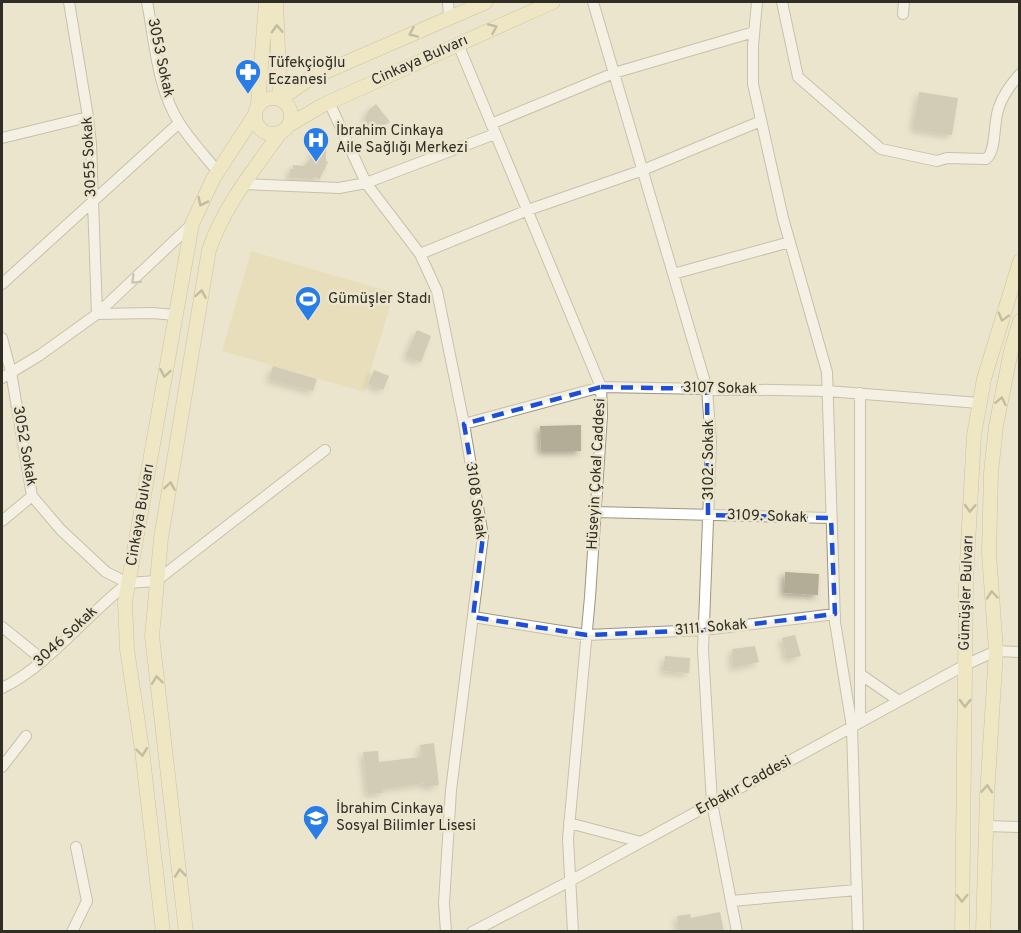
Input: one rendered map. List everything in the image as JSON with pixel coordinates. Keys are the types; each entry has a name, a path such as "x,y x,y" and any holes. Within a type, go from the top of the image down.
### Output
{"main road":[{"path":"256,110 268,98 280,99 290,110 285,129 268,134 258,128 256,110 266,2"},
{"path":"276,2 280,99"},
{"name":"Cinkaya Bulvarı","path":"280,99 311,78 486,2"},
{"name":"Cinkaya Bulvarı","path":"186,932 152,636 161,538 209,250 217,225 285,129 329,102 553,2"},
{"name":"Cinkaya Bulvarı","path":"163,932 142,750 127,649 125,602 192,224 218,172 256,110"},
{"name":"Gümüşler Bulvarı","path":"962,932 966,581 974,435 984,379 1020,261"},
{"name":"Gümüşler Bulvarı","path":"982,932 996,651 988,553 991,472 996,426 1011,351 1020,321"}],"street":[{"name":"3055 Sokak","path":"69,2 88,117 97,314"},
{"name":"3053 Sokak","path":"147,2 163,88 179,123 218,172"},
{"path":"448,2 449,17"},
{"name":"3102. Sokak","path":"593,2 707,390 711,442 703,650 712,803 736,932"},
{"path":"756,2 753,84 790,242 827,372 834,614 856,725"},
{"path":"782,2 798,77 881,149 937,161 947,158 986,159 992,152 999,107 1011,84 1020,74"},
{"path":"903,14 904,2"},
{"path":"244,184 339,188 366,183 493,129 614,73 754,32"},
{"name":"Hüseyin Çokal Caddesi","path":"458,44 601,387 602,416 596,512 568,839 573,932"},
{"name":"3108 Sokak","path":"329,102 366,183 420,254 437,291 464,424 483,536 451,790 444,903 446,932"},
{"path":"2,138 88,117"},
{"path":"420,254 528,210 643,170 761,121"},
{"path":"2,284 179,123"},
{"path":"6,375 40,355 97,314 192,224"},
{"path":"674,274 790,242"},
{"path":"97,314 175,315"},
{"name":"3052 Sokak","path":"2,338 6,375 32,496 61,530 106,572 129,583"},
{"name":"3107 Sokak","path":"464,424 601,387 827,391 980,403"},
{"path":"858,932 856,725 860,674 860,393"},
{"path":"129,583 156,580 325,450"},
{"path":"2,520 32,496"},
{"name":"3109. Sokak","path":"596,512 831,518"},
{"name":"3046 Sokak","path":"2,688 15,682 43,660 104,601 129,583"},
{"name":"3111. Sokak","path":"473,617 587,635 704,630 834,614"},
{"path":"2,627 43,660"},
{"name":"Erbakır Caddesi","path":"471,932 570,881 965,665 996,651 1020,652"},
{"path":"860,674 899,701"},
{"path":"2,767 26,736"},
{"path":"569,823 641,842"},
{"path":"986,826 1020,827"},
{"path":"72,932 87,901 76,847"},
{"path":"731,901 857,890"}],"highlighted area":[{"path":"601,387 707,389 708,515 831,518 835,614 704,630 587,635 473,617 483,536 464,424"}],"shaded area":[{"name":"Gümüşler Stadı","path":"251,251 394,293 364,392 222,351"}],"building":[{"path":"919,92 958,98 952,135 913,129"},
{"path":"376,104 390,122 370,132 366,125 366,116"},
{"name":"İbrahim Cinkaya Aile Sağlığı Merkezi","path":"318,145 326,145 326,161 328,162 319,180 316,177 311,179 289,178 293,165 304,166 313,156 313,148 318,148"},
{"path":"417,330 431,336 421,362 406,356"},
{"path":"273,366 317,379 313,391 269,379"},
{"path":"374,370 389,376 383,390 368,384"},
{"path":"581,425 581,451 541,451 540,426"},
{"path":"785,572 819,574 818,595 784,593"},
{"path":"795,635 801,656 787,659 782,638"},
{"path":"755,646 759,662 733,668 732,649"},
{"path":"665,656 690,658 689,673 663,671"},
{"path":"434,743 439,785 425,787 425,783 382,789 383,793 368,794 363,752 378,751 379,762 421,757 420,745"},
{"path":"720,912 724,932 679,932 677,916 690,914 691,918"}],"place":[{"name":"Tüfekçioğlu Eczanesi","path":"248,95"},
{"name":"İbrahim Cinkaya Aile Sağlığı Merkezi","path":"316,163"},
{"name":"Gümüşler Stadı","path":"308,322"},
{"name":"İbrahim Cinkaya Sosyal Bilimler Lisesi","path":"316,841"}]}
